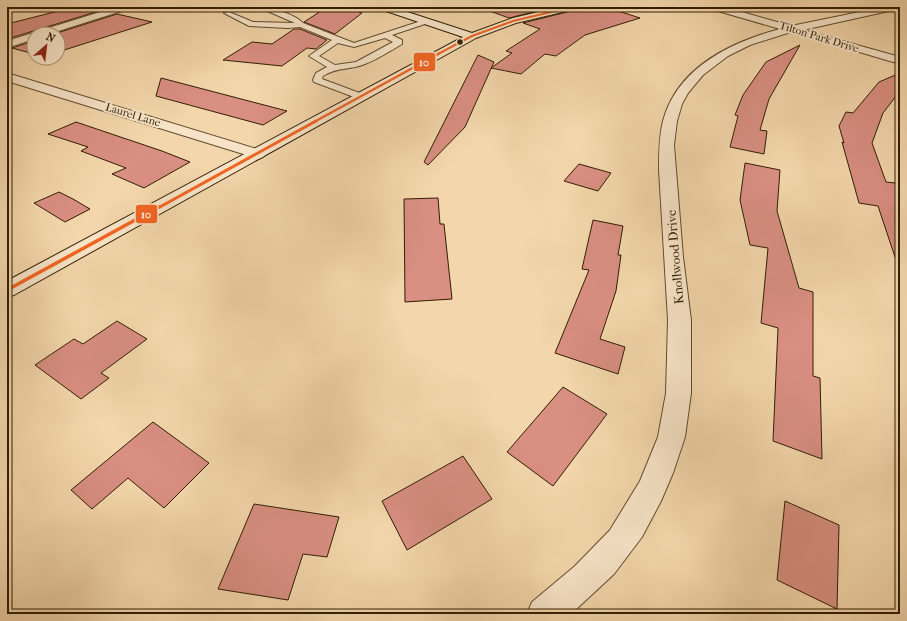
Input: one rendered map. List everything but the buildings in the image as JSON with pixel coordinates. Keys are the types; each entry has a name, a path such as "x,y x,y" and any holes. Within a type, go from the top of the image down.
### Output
{"street":[{"path":"64,26 125,7"},
{"path":"382,7 472,36"},
{"path":"7,290 472,36 513,21 572,7"},
{"name":"Tilton Park Drive","path":"714,7 900,61"},
{"name":"Knollwood Drive","path":"544,614 578,587 611,552 636,517 655,482 666,456 675,422 679,390 679,311 666,150 669,125 678,98 690,82 705,67 748,42 792,29 895,7"},
{"path":"7,45 26,39"},
{"name":"Laurel Lane","path":"7,77 258,154"}],"lane":[{"path":"261,7 296,20 301,25 337,40 354,45"},
{"path":"228,13 252,24 288,26 301,25"},
{"path":"362,97 317,80 319,75 333,66 341,55 354,45 428,22"},
{"path":"337,40 313,56 333,66 358,64 399,42 386,35"}],"transit line":[{"name":"10","path":"7,290 472,36 513,21 572,7"}]}
